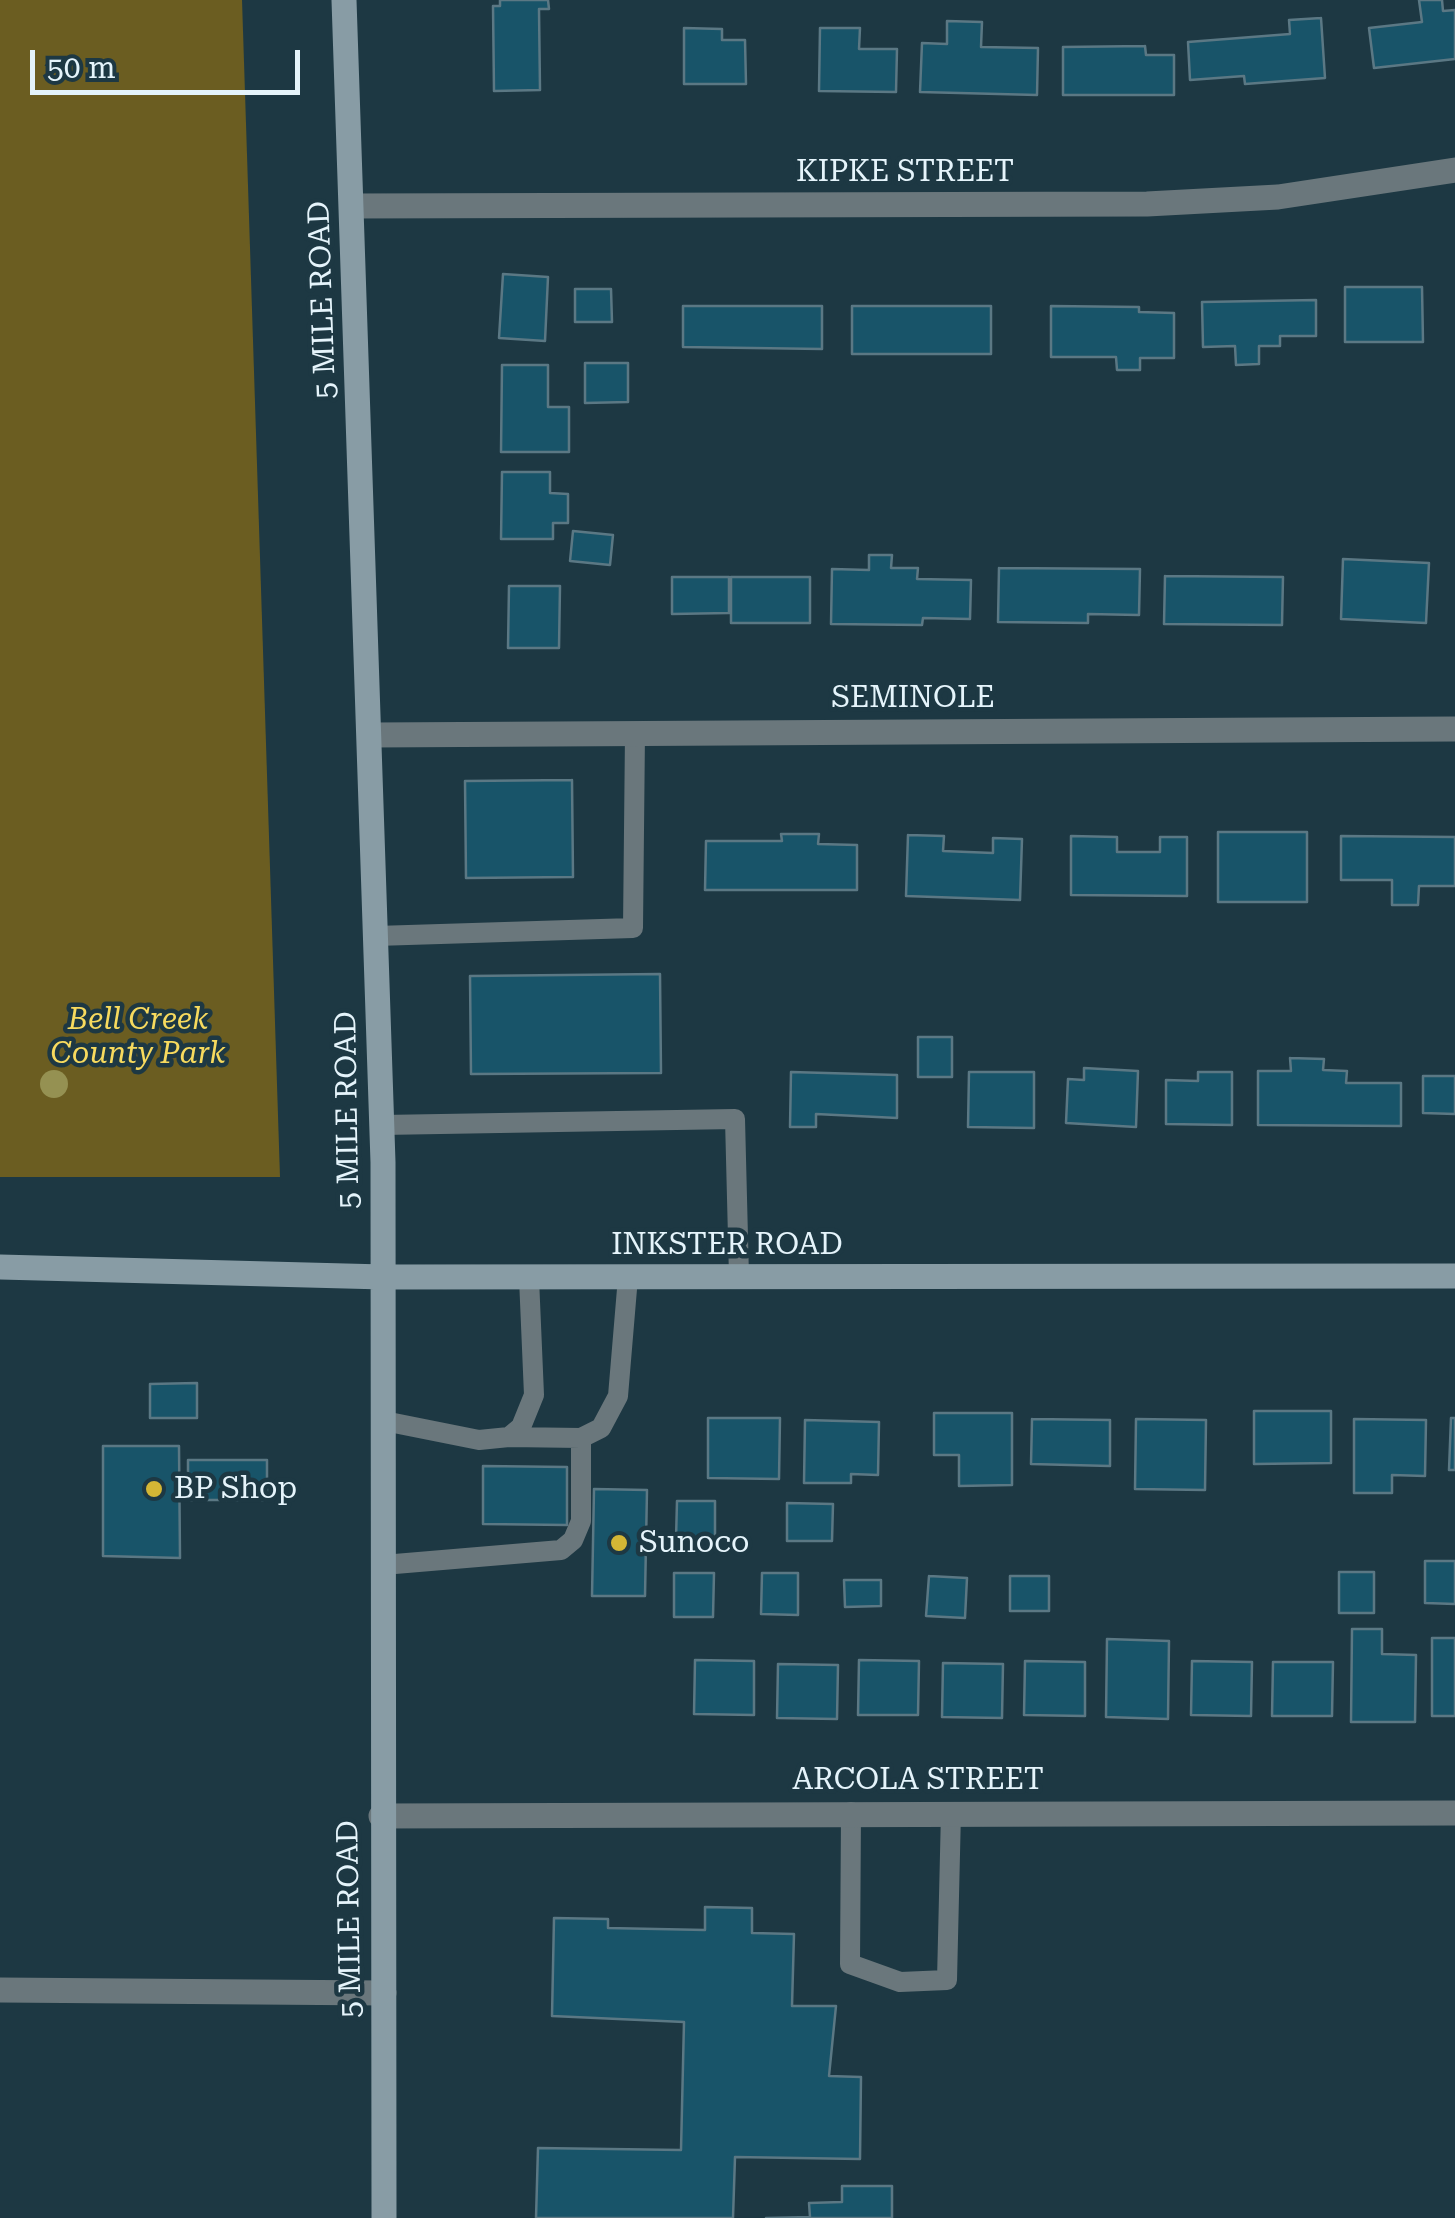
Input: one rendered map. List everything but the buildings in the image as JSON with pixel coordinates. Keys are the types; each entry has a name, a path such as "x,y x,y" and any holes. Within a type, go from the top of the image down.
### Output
{"main road":[{"name":"5 MILE ROAD","path":"344,0 372,735 382,1125 384,2218"},
{"name":"INKSTER ROAD","path":"0,1267 384,1278 1455,1276"}],"street":[{"name":"KIPKE STREET","path":"352,206 1147,204 1295,195 1455,170"},
{"name":"SEMINOLE","path":"372,735 1455,729"},
{"name":"ARCOLA STREET","path":"381,1816 1455,1812"},
{"path":"0,1990 384,1993"}],"lane":[{"path":"376,936 632,928 634,733"},
{"path":"382,1125 735,1119 740,1277"},
{"path":"510,1438 530,1414 534,1395 529,1278"},
{"path":"384,1422 479,1440 581,1438 601,1428 618,1396 628,1278"},
{"path":"384,1565 490,1560 562,1550 573,1540 581,1521 581,1438"},
{"path":"851,1812 850,1964 900,1982 947,1980 951,1812"}],"green space":[{"name":"Bell Creek County Park","path":"0,0 242,0 280,1177 0,1177"}],"place":[{"name":"BP Shop","path":"154,1489"},
{"name":"Sunoco","path":"619,1543"}]}
